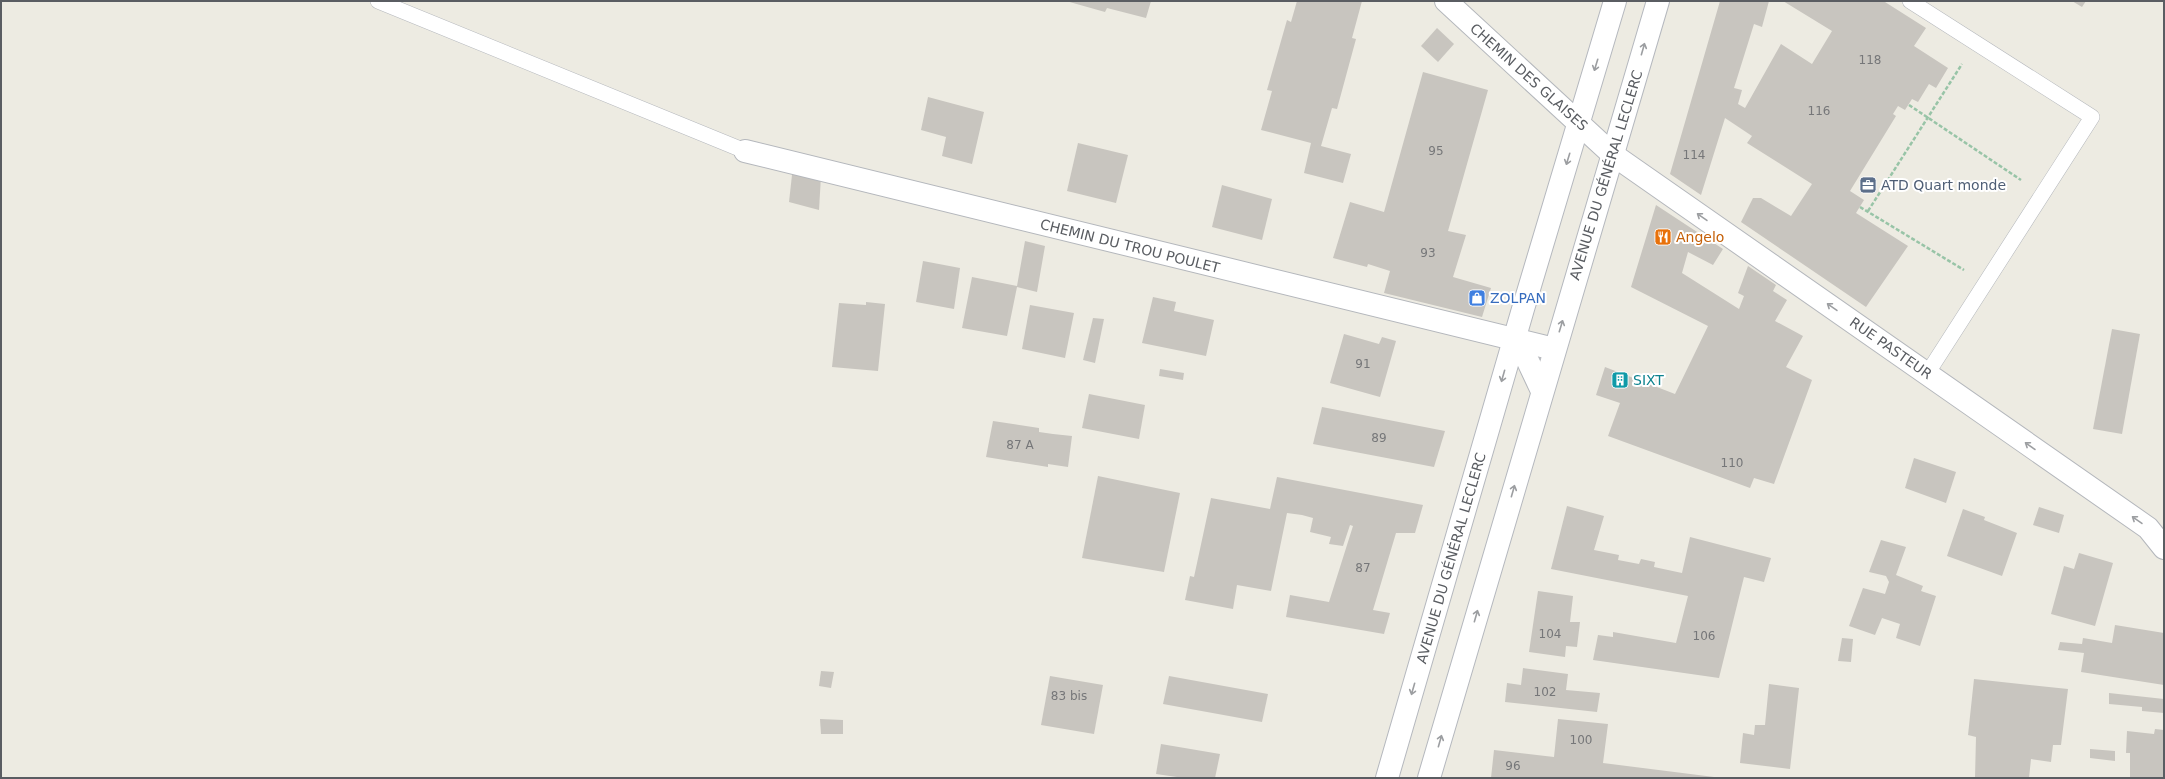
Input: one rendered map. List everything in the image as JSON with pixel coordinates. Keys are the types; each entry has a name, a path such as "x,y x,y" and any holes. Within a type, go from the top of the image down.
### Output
{"street":[{"name":"CHEMIN DES GLAISES","path":"1446,1 1612,154"},
{"name":"AVENUE DU GÉNÉRAL LECLERC","path":"1387,778 1514,339 1615,1"},
{"name":"AVENUE DU GÉNÉRAL LECLERC","path":"1429,778 1554,349 1658,1"},
{"name":"CHEMIN DU TROU POULET","path":"745,152 1514,339"},
{"name":"RUE PASTEUR","path":"1612,154 2148,528 2164,548"},
{"path":"1514,339 1554,349"},
{"path":"1514,339 1526,358 1542,391"}],"lane":[{"path":"378,1 745,152"},
{"path":"1910,1 2092,117 1927,374"}],"path":[{"path":"1868,212 1976,43"},
{"path":"1909,105 2043,194"},
{"path":"1860,207 1985,283"}],"building":[{"path":"1066,1 1151,1 1146,18 1107,8 1105,12"},
{"path":"1297,1 1362,1 1352,38 1356,39 1337,109 1332,108 1321,146 1351,154 1343,183 1304,173 1311,143 1261,130 1272,91 1267,90 1287,20 1291,22"},
{"path":"1720,1 1769,1 1762,27 1754,24 1734,88 1742,90 1738,104 1745,108 1781,44 1812,64 1832,31 1783,1 1885,1 1926,28 1914,46 1948,68 1936,88 1929,84 1918,102 1912,99 1905,110 1898,106 1893,114 1896,116 1850,191 1864,200 1856,213 1908,246 1866,307 1741,222 1753,198 1761,198 1791,216 1812,184 1747,143 1752,136 1725,118 1701,195 1670,174"},
{"path":"2072,1 2086,1 2082,7"},
{"path":"1437,28 1454,44 1438,62 1421,46"},
{"path":"1423,72 1488,90 1448,231 1466,235 1453,277 1491,288 1482,317 1384,293 1390,271 1368,264 1367,267 1333,258 1350,202 1384,212"},
{"path":"928,97 984,112 972,164 942,156 946,137 921,130"},
{"path":"1078,143 1128,155 1116,203 1067,191"},
{"path":"793,166 821,176 819,210 789,202"},
{"path":"2001,181 2007,184 2001,192 1995,189"},
{"path":"1222,185 1272,199 1262,240 1212,227"},
{"path":"1656,205 1723,249 1713,265 1688,252 1682,273 1739,309 1744,296 1738,293 1748,266 1776,285 1773,291 1787,300 1775,321 1803,336 1786,367 1812,380 1774,484 1754,478 1750,488 1608,436 1620,403 1596,395 1605,367 1675,394 1708,326 1631,287"},
{"path":"1025,241 1045,246 1037,292 1017,287 1007,336 962,328 972,277 1017,286"},
{"path":"923,261 960,268 954,309 916,302"},
{"path":"1153,297 1176,302 1174,311 1214,320 1206,356 1142,343"},
{"path":"866,302 885,304 878,371 832,367 839,303 866,305"},
{"path":"1030,305 1074,313 1065,358 1022,349"},
{"path":"1093,318 1104,319 1095,363 1083,360"},
{"path":"2112,329 2140,334 2122,434 2093,429"},
{"path":"1344,334 1379,344 1382,337 1396,341 1380,397 1330,383"},
{"path":"1160,369 1184,373 1183,380 1159,376"},
{"path":"1089,394 1145,405 1139,439 1082,428"},
{"path":"1322,407 1445,431 1434,467 1313,444"},
{"path":"993,421 1039,428 1039,432 1072,436 1068,467 1048,464 1048,467 986,457"},
{"path":"1914,458 1956,472 1946,503 1905,488"},
{"path":"1098,476 1180,493 1164,572 1082,558"},
{"path":"1277,477 1423,505 1415,533 1396,533 1373,610 1390,613 1384,634 1286,617 1290,595 1329,602 1353,526 1350,525 1343,546 1329,544 1331,537 1310,532 1313,518 1302,515 1287,513 1271,591 1237,585 1233,609 1185,600 1190,576 1194,577 1211,498 1270,509"},
{"path":"1567,506 1604,516 1594,550 1619,555 1618,560 1639,564 1641,559 1655,562 1654,567 1682,573 1690,537 1771,558 1764,582 1744,577 1719,678 1593,660 1598,635 1613,637 1613,632 1676,643 1688,596 1551,569"},
{"path":"2039,507 2064,515 2059,533 2033,525"},
{"path":"1963,509 1985,517 1984,520 2017,533 2002,576 1947,556"},
{"path":"1881,540 1906,547 1896,575 1923,586 1921,591 1936,596 1920,646 1896,638 1900,624 1882,618 1875,635 1849,626 1863,588 1885,594 1889,582 1886,576 1869,572"},
{"path":"2079,553 2113,563 2095,626 2051,614 2064,566 2074,569"},
{"path":"1538,591 1573,596 1570,622 1580,622 1577,647 1566,646 1565,657 1529,652"},
{"path":"2115,625 2164,633 2164,685 2081,672 2084,653 2058,650 2060,642 2082,644 2083,638 2112,643"},
{"path":"1842,638 1853,639 1851,662 1838,661"},
{"path":"1523,668 1568,674 1566,690 1600,693 1597,712 1505,702 1507,683 1521,685"},
{"path":"821,671 834,672 831,688 819,686"},
{"path":"1050,676 1103,685 1094,734 1041,725"},
{"path":"1169,676 1268,694 1262,722 1163,704"},
{"path":"1974,679 2068,689 2061,745 2053,745 2051,762 2031,759 2029,778 1975,778 1976,737 1968,735"},
{"path":"1769,684 1799,688 1790,769 1740,763 1743,733 1754,735 1755,725 1765,725"},
{"path":"2109,693 2164,699 2164,713 2142,711 2142,707 2109,704"},
{"path":"820,719 843,720 843,734 821,734"},
{"path":"1558,719 1608,724 1603,763 1722,778 1491,778 1494,750 1554,757"},
{"path":"2155,729 2164,730 2164,778 2130,778 2130,753 2126,753 2127,731 2154,734"},
{"path":"1161,744 1220,754 1215,778 1184,778 1156,774"},
{"path":"2090,749 2115,751 2115,761 2090,758"}],"place":[{"name":"ATD Quart monde","path":"1868,185"},
{"name":"Angelo","path":"1663,237"},
{"name":"ZOLPAN","path":"1477,298"},
{"name":"SIXT","path":"1620,380"}]}
